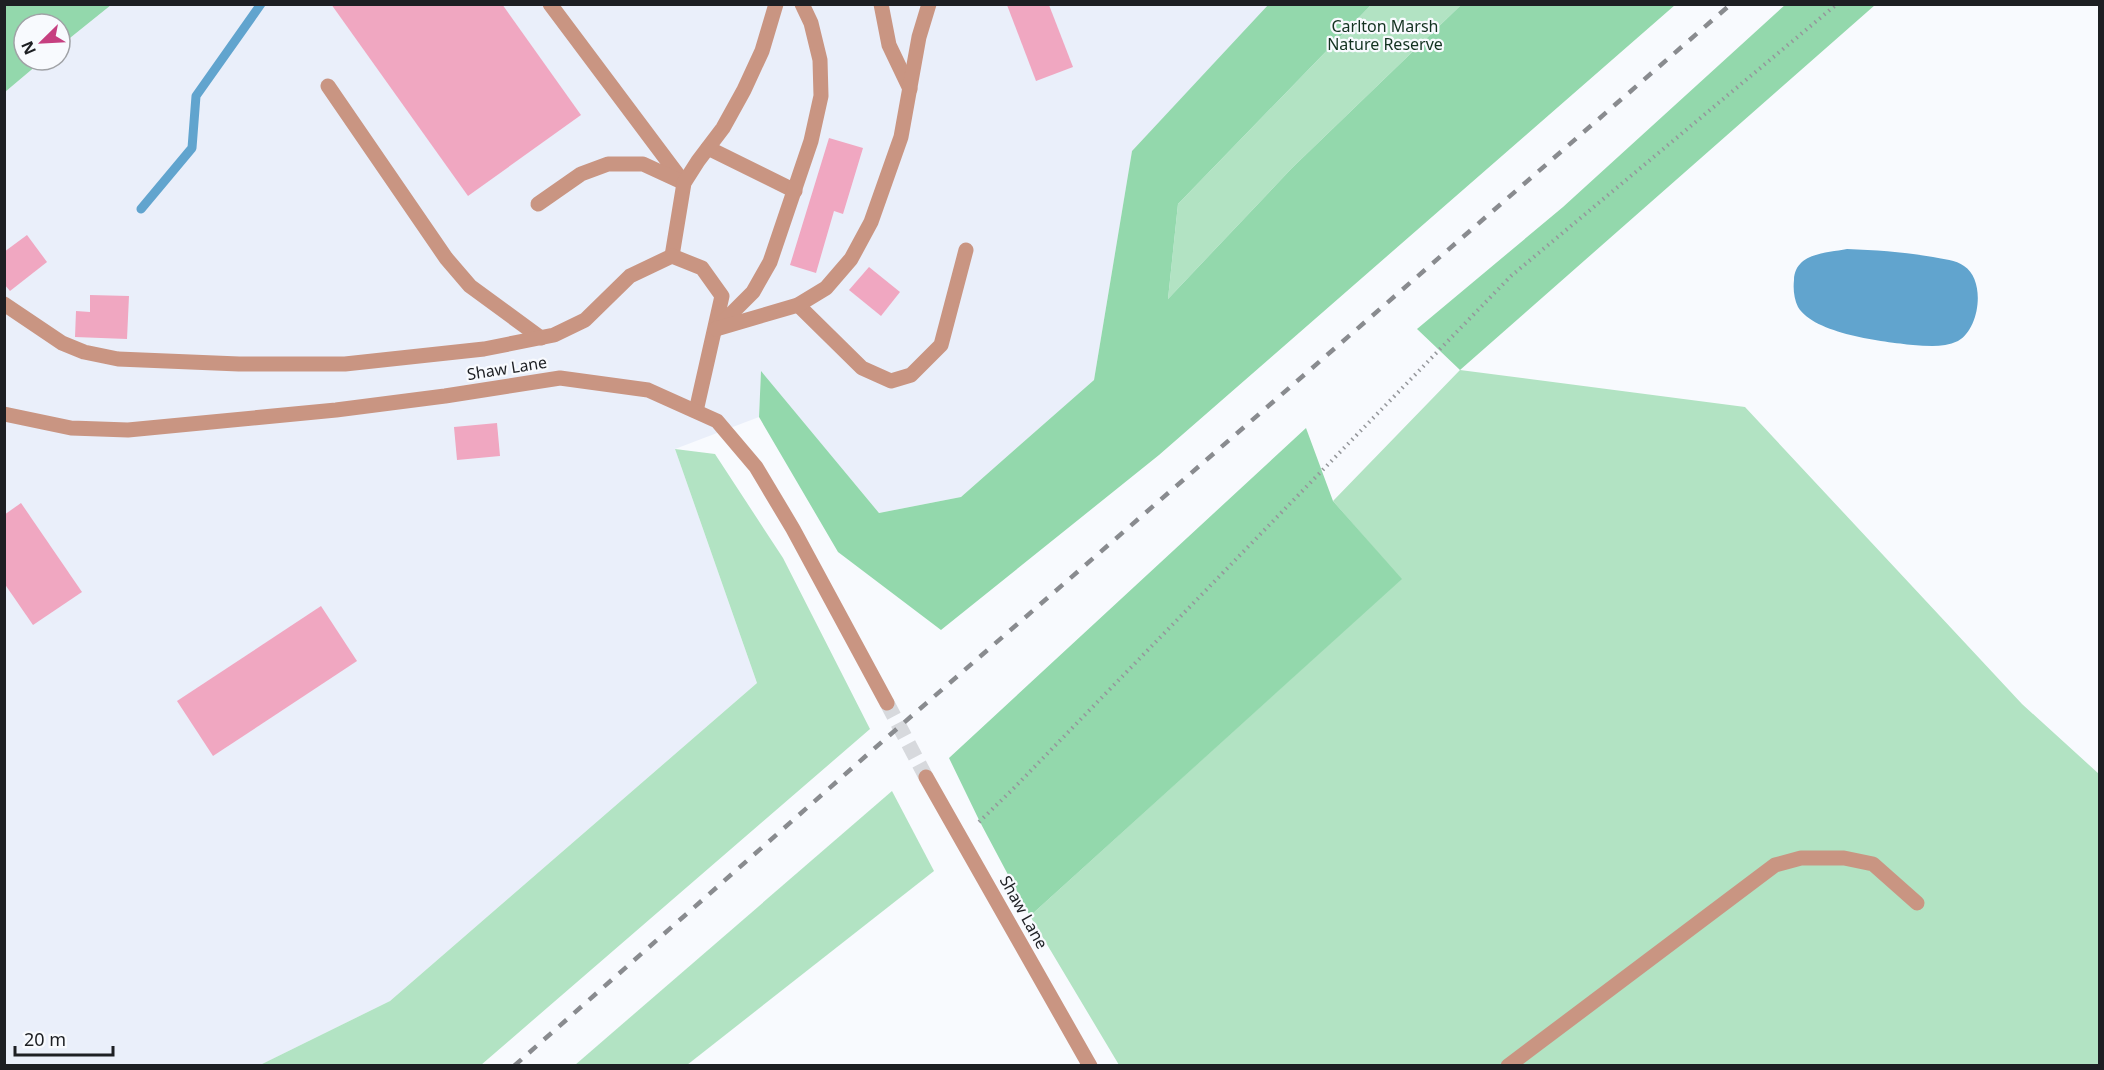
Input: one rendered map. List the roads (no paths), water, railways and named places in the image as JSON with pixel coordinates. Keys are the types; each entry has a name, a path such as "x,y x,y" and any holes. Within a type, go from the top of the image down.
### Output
{"street":[{"path":"550,4 684,183"},
{"path":"672,256 684,183 723,128 744,90 762,51 776,4"},
{"path":"716,329 753,292 770,262 811,141 820,96 820,60 811,22 802,4"},
{"path":"881,4 889,45 910,89"},
{"path":"716,329 798,304 826,288 851,259 871,222 901,137 918,37 929,4"},
{"path":"327,86 446,258 470,286 541,338"},
{"path":"708,148 795,191"},
{"path":"538,204 581,174 608,164 642,164 684,183"},
{"path":"798,304 861,368 891,381 911,375 940,345 966,250"},
{"path":"4,304 62,343 84,352 118,359 239,364 345,364 484,349 554,335 585,320 630,276 672,256 702,268 722,296 696,411"},
{"name":"Shaw Lane","path":"4,414 71,428 128,430 325,411 445,396 560,378 648,390 717,421 756,467 793,529 887,703"},
{"name":"Shaw Lane","path":"926,777 1090,1065"},
{"path":"1508,1065 1775,865 1801,858 1844,858 1873,864 1917,903"}],"water":[{"path":"1847,249 1922,255 1953,261 1964,266 1971,273 1978,293 1975,316 1965,335 1958,341 1941,346 1900,344 1834,330 1806,316 1798,307 1794,294 1794,280 1800,264 1821,253"}],"waterway":[{"path":"141,209 192,148 196,96 261,4"}],"tunnel":[{"path":"887,703 926,777"}],"railway":[{"path":"514,1066 884,740 1731,4"}],"park label":[{"name":"Carlton Marsh Nature Reserve","path":"1385,35"}]}
